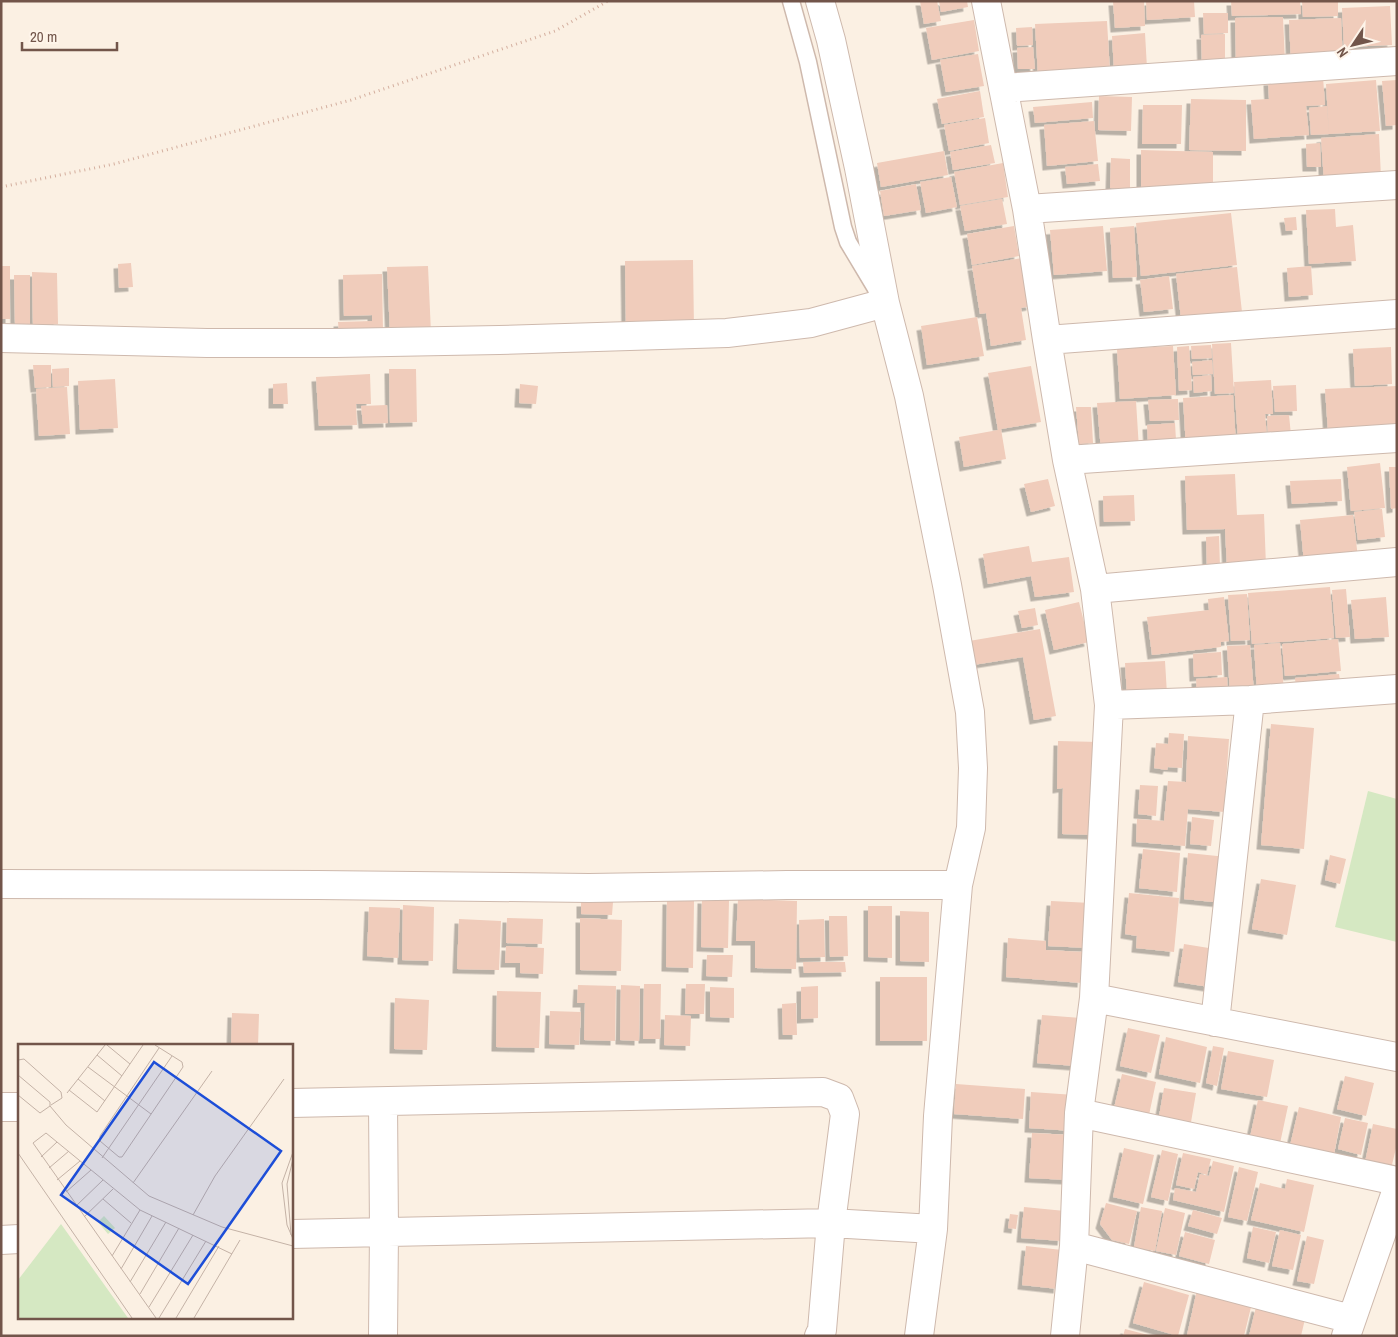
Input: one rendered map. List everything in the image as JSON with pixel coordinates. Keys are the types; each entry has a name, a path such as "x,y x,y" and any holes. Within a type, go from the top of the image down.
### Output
{"street":[{"path":"820,1 832,40 885,303 909,396 970,712 973,768 971,828 958,885 938,1116 933,1229 919,1336"},
{"path":"986,1 1028,209 1067,460 1095,589 1109,705 1094,998 1079,1114 1074,1246 1065,1336"},
{"path":"1003,88 1397,61"},
{"path":"1028,209 1397,185"},
{"path":"1,338 207,343 336,343 728,333 811,323 885,303"},
{"path":"1047,340 1397,314"},
{"path":"1067,460 1397,438"},
{"path":"1095,589 1397,562"},
{"path":"1109,705 1250,700 1397,689"},
{"path":"1215,1022 1250,700"},
{"path":"1,884 589,888 958,885"},
{"path":"1094,998 1397,1057"},
{"path":"292,1103 822,1092 839,1098 845,1114 831,1223 822,1330 819,1336"},
{"path":"383,1102 383,1336"},
{"path":"1,1107 18,1107"},
{"path":"1079,1114 1397,1180"},
{"path":"1074,1246 1348,1327 1397,1189"},
{"path":"292,1234 831,1223 933,1229"},
{"path":"1,1240 18,1239"}],"lane":[{"path":"790,1 808,62 843,227 848,242 885,303"}],"path":[{"path":"1,187 114,164 351,100 555,31 608,1"}],"green space":[{"path":"1368,791 1397,799 1397,942 1335,927"}],"building":[{"path":"920,1 937,1 941,21 924,24"},
{"path":"939,1 967,1 968,7 941,12"},
{"path":"1113,1 1144,1 1145,26 1115,28"},
{"path":"1146,1 1194,1 1195,17 1147,20"},
{"path":"1231,1 1300,1 1301,14 1232,16"},
{"path":"1302,1 1338,1 1338,16 1303,17"},
{"path":"1390,6 1392,45 1344,47 1342,8"},
{"path":"1203,13 1228,13 1228,33 1204,34"},
{"path":"1283,17 1285,62 1236,63 1235,18"},
{"path":"1341,18 1343,62 1291,64 1289,20"},
{"path":"974,20 979,51 932,60 926,28"},
{"path":"1107,21 1110,73 1038,76 1035,24"},
{"path":"1032,27 1033,45 1017,46 1016,28"},
{"path":"1145,33 1147,68 1114,70 1112,36"},
{"path":"1225,34 1225,65 1202,65 1201,35"},
{"path":"1033,47 1035,69 1018,69 1017,48"},
{"path":"978,54 984,86 946,92 940,60"},
{"path":"1323,77 1325,105 1306,106 1309,135 1254,139 1251,100 1269,99 1268,81"},
{"path":"1376,80 1380,131 1329,134 1326,84"},
{"path":"1397,80 1397,125 1386,126 1382,81"},
{"path":"980,91 984,117 942,124 937,99"},
{"path":"1099,96 1132,97 1131,131 1098,130"},
{"path":"1191,99 1246,100 1246,151 1189,150"},
{"path":"1092,102 1093,118 1035,123 1033,107"},
{"path":"1143,105 1182,105 1181,144 1142,144"},
{"path":"1327,106 1329,134 1311,135 1309,108"},
{"path":"985,118 989,143 949,151 944,125"},
{"path":"1094,121 1098,161 1047,166 1044,125"},
{"path":"1379,134 1381,178 1324,182 1321,138"},
{"path":"1320,143 1321,167 1307,167 1306,144"},
{"path":"991,145 995,163 953,170 950,152"},
{"path":"1141,150 1213,152 1213,188 1141,187"},
{"path":"944,151 948,175 881,187 877,163"},
{"path":"1111,158 1130,159 1130,189 1110,188"},
{"path":"1003,163 1008,197 960,205 954,172"},
{"path":"1098,164 1100,181 1067,184 1065,167"},
{"path":"951,177 957,207 926,213 920,182"},
{"path":"916,184 921,210 884,216 880,191"},
{"path":"1002,199 1007,224 965,231 960,206"},
{"path":"1335,209 1336,227 1353,225 1356,261 1309,264 1306,210"},
{"path":"1231,213 1237,265 1141,276 1136,223"},
{"path":"1296,217 1297,230 1286,231 1284,218"},
{"path":"1014,226 1019,256 972,265 967,234"},
{"path":"1103,226 1107,271 1054,275 1050,230"},
{"path":"1134,226 1137,277 1113,278 1110,228"},
{"path":"1023,258 1031,306 1021,308 1026,340 991,346 986,313 980,314 972,266"},
{"path":"693,260 694,329 626,329 625,261"},
{"path":"131,263 133,287 119,288 118,264"},
{"path":"1,266 10,266 10,319 1,319"},
{"path":"428,266 431,333 390,335 387,267"},
{"path":"1311,266 1313,295 1289,297 1287,268"},
{"path":"1237,267 1242,312 1181,319 1176,274"},
{"path":"32,272 57,273 58,324 33,325"},
{"path":"382,274 383,332 339,333 338,322 372,321 372,315 344,316 343,275"},
{"path":"14,275 30,275 30,324 15,324"},
{"path":"1169,276 1173,309 1144,312 1140,280"},
{"path":"977,317 984,356 927,365 921,326"},
{"path":"1231,343 1234,393 1215,394 1212,344"},
{"path":"1211,345 1212,358 1192,359 1191,346"},
{"path":"1173,346 1176,395 1120,399 1117,349"},
{"path":"1189,346 1192,390 1179,391 1177,347"},
{"path":"1391,347 1392,384 1355,386 1353,349"},
{"path":"1212,360 1213,374 1193,375 1192,362"},
{"path":"33,365 51,365 51,387 35,388"},
{"path":"1031,366 1041,422 1001,429 1006,459 964,467 959,437 998,430 988,373"},
{"path":"69,368 69,386 53,387 52,369"},
{"path":"389,369 416,369 417,422 390,423"},
{"path":"370,374 371,404 356,404 357,425 319,426 316,377"},
{"path":"1211,375 1212,391 1194,393 1193,377"},
{"path":"115,379 118,428 80,430 78,381"},
{"path":"1271,380 1273,414 1265,414 1267,437 1238,439 1234,382"},
{"path":"287,383 288,404 273,404 273,384"},
{"path":"520,384 538,386 536,404 519,403"},
{"path":"1296,385 1297,411 1275,412 1273,386"},
{"path":"1397,386 1397,429 1328,432 1325,389"},
{"path":"67,387 70,434 39,436 36,389"},
{"path":"1233,395 1236,445 1186,448 1183,398"},
{"path":"1178,399 1179,420 1150,421 1148,400"},
{"path":"1136,401 1139,449 1101,451 1097,403"},
{"path":"387,405 388,423 363,424 361,406"},
{"path":"1076,407 1091,407 1093,443 1079,444"},
{"path":"1289,415 1291,435 1268,436 1267,416"},
{"path":"1175,423 1176,440 1148,442 1147,425"},
{"path":"1380,463 1385,508 1351,511 1347,467"},
{"path":"1389,467 1397,467 1397,508 1391,509"},
{"path":"1235,474 1237,515 1264,514 1266,566 1227,567 1225,529 1187,530 1185,476"},
{"path":"1048,479 1055,506 1031,512 1024,484"},
{"path":"1341,479 1342,501 1292,504 1290,481"},
{"path":"1134,495 1135,521 1104,522 1103,496"},
{"path":"1382,509 1385,537 1358,540 1354,512"},
{"path":"1353,515 1358,558 1304,563 1300,520"},
{"path":"1219,536 1220,567 1207,568 1206,537"},
{"path":"1029,546 1032,562 1069,557 1074,592 1035,597 1031,576 988,584 983,554"},
{"path":"1330,587 1334,638 1252,644 1248,593"},
{"path":"1346,589 1350,637 1336,638 1332,590"},
{"path":"1247,594 1250,640 1231,641 1228,595"},
{"path":"1224,597 1229,641 1221,642 1221,647 1152,655 1147,617 1209,610 1208,599"},
{"path":"1386,597 1389,637 1355,639 1351,600"},
{"path":"1079,602 1089,642 1054,650 1045,610"},
{"path":"1035,608 1038,625 1022,628 1018,611"},
{"path":"1040,629 1056,716 1034,720 1023,657 973,665 969,641"},
{"path":"1338,639 1341,671 1285,676 1282,644"},
{"path":"1280,643 1284,691 1257,693 1254,645"},
{"path":"1250,645 1254,692 1230,694 1227,646"},
{"path":"1221,652 1222,675 1194,677 1193,654"},
{"path":"1165,661 1167,694 1127,696 1125,663"},
{"path":"1339,674 1341,687 1296,690 1295,678"},
{"path":"1227,677 1228,694 1197,695 1196,679"},
{"path":"1271,724 1314,728 1304,849 1261,845"},
{"path":"1169,733 1184,734 1182,768 1168,767 1167,770 1154,768 1156,743 1168,744"},
{"path":"1188,736 1229,739 1224,812 1188,809 1185,846 1136,842 1137,819 1164,821 1168,781 1186,782"},
{"path":"1058,741 1099,742 1096,835 1062,834 1063,788 1057,789"},
{"path":"1140,785 1158,786 1156,816 1138,814"},
{"path":"1192,817 1214,820 1211,846 1190,844"},
{"path":"1143,849 1180,853 1177,892 1139,888"},
{"path":"1188,853 1227,857 1223,903 1184,899"},
{"path":"1330,855 1346,859 1340,884 1325,880"},
{"path":"1261,879 1296,885 1287,935 1252,929"},
{"path":"1129,893 1179,898 1174,952 1136,948 1137,936 1125,934"},
{"path":"702,899 729,900 728,948 701,947"},
{"path":"738,899 797,901 796,969 755,968 755,941 736,941"},
{"path":"667,900 694,901 693,968 666,967"},
{"path":"1051,901 1091,903 1088,948 1048,946"},
{"path":"581,902 613,902 612,915 581,914"},
{"path":"403,905 434,907 433,961 402,960"},
{"path":"868,906 892,906 892,958 868,957"},
{"path":"369,907 400,908 398,958 367,956"},
{"path":"900,911 929,912 929,962 900,961"},
{"path":"829,916 847,916 848,956 830,957"},
{"path":"507,918 543,919 542,944 506,943"},
{"path":"580,918 622,920 621,971 580,970"},
{"path":"459,919 501,921 499,970 457,969"},
{"path":"824,919 825,957 800,958 799,920"},
{"path":"1008,938 1046,941 1046,950 1084,952 1082,983 1006,977"},
{"path":"1184,944 1215,949 1209,987 1178,982"},
{"path":"506,946 544,948 543,974 520,973 520,963 505,963"},
{"path":"707,955 733,955 732,977 706,976"},
{"path":"803,962 845,962 846,972 804,973"},
{"path":"880,977 927,977 927,1041 880,1041"},
{"path":"644,984 661,984 660,1039 643,1039"},
{"path":"686,984 705,984 704,1014 685,1014"},
{"path":"578,985 616,986 615,1041 584,1040 585,1003 577,1003"},
{"path":"621,985 640,986 639,1041 620,1040"},
{"path":"818,986 818,1018 801,1019 801,987"},
{"path":"710,987 734,988 734,1018 710,1017"},
{"path":"497,991 541,992 539,1048 496,1047"},
{"path":"395,998 429,1000 427,1050 394,1049"},
{"path":"796,1003 797,1035 783,1035 782,1004"},
{"path":"550,1011 581,1012 579,1045 549,1044"},
{"path":"232,1013 259,1014 258,1044 231,1044"},
{"path":"665,1015 691,1016 690,1046 664,1045"},
{"path":"1042,1015 1081,1018 1076,1066 1037,1063"},
{"path":"1128,1028 1160,1035 1151,1073 1120,1066"},
{"path":"1166,1037 1207,1047 1200,1083 1159,1074"},
{"path":"1213,1046 1224,1048 1217,1086 1206,1083"},
{"path":"1228,1051 1274,1060 1267,1097 1221,1089"},
{"path":"1122,1074 1156,1082 1149,1115 1114,1108"},
{"path":"1345,1076 1374,1083 1366,1116 1337,1109"},
{"path":"956,1084 1025,1089 1023,1119 954,1114"},
{"path":"1164,1088 1196,1093 1190,1128 1158,1122"},
{"path":"1031,1092 1075,1095 1073,1131 1029,1128"},
{"path":"1258,1100 1288,1106 1279,1148 1249,1142"},
{"path":"1299,1107 1341,1117 1333,1160 1289,1150"},
{"path":"1345,1118 1368,1123 1361,1155 1338,1149"},
{"path":"1373,1124 1397,1129 1397,1144 1390,1173 1364,1167"},
{"path":"1032,1133 1071,1135 1069,1180 1029,1178"},
{"path":"1124,1148 1154,1155 1143,1204 1113,1197"},
{"path":"1162,1150 1178,1154 1168,1201 1151,1197"},
{"path":"1183,1153 1211,1159 1207,1175 1198,1172 1194,1189 1176,1185"},
{"path":"1213,1161 1234,1166 1224,1212 1173,1200 1175,1188 1196,1192 1200,1174 1209,1176"},
{"path":"1239,1167 1258,1172 1247,1221 1228,1217"},
{"path":"1287,1179 1314,1185 1304,1232 1251,1220 1260,1183 1285,1189"},
{"path":"1106,1203 1137,1211 1129,1244 1112,1240 1100,1224"},
{"path":"1024,1207 1065,1211 1062,1241 1021,1238"},
{"path":"1141,1207 1162,1211 1155,1251 1134,1247"},
{"path":"1165,1208 1185,1213 1176,1255 1156,1251"},
{"path":"1193,1210 1222,1218 1217,1234 1188,1226"},
{"path":"1010,1214 1018,1215 1016,1229 1008,1228"},
{"path":"1253,1227 1276,1232 1269,1263 1247,1258"},
{"path":"1280,1230 1301,1235 1293,1270 1272,1266"},
{"path":"1185,1232 1215,1240 1209,1264 1179,1256"},
{"path":"1307,1236 1324,1240 1314,1284 1297,1281"},
{"path":"1026,1246 1062,1250 1058,1289 1022,1285"},
{"path":"1144,1282 1189,1295 1178,1336 1133,1323"},
{"path":"1197,1290 1252,1303 1244,1336 1187,1335"},
{"path":"1256,1307 1305,1319 1301,1336 1249,1336"},
{"path":"1125,1329 1148,1335 1148,1336 1123,1336"}]}
